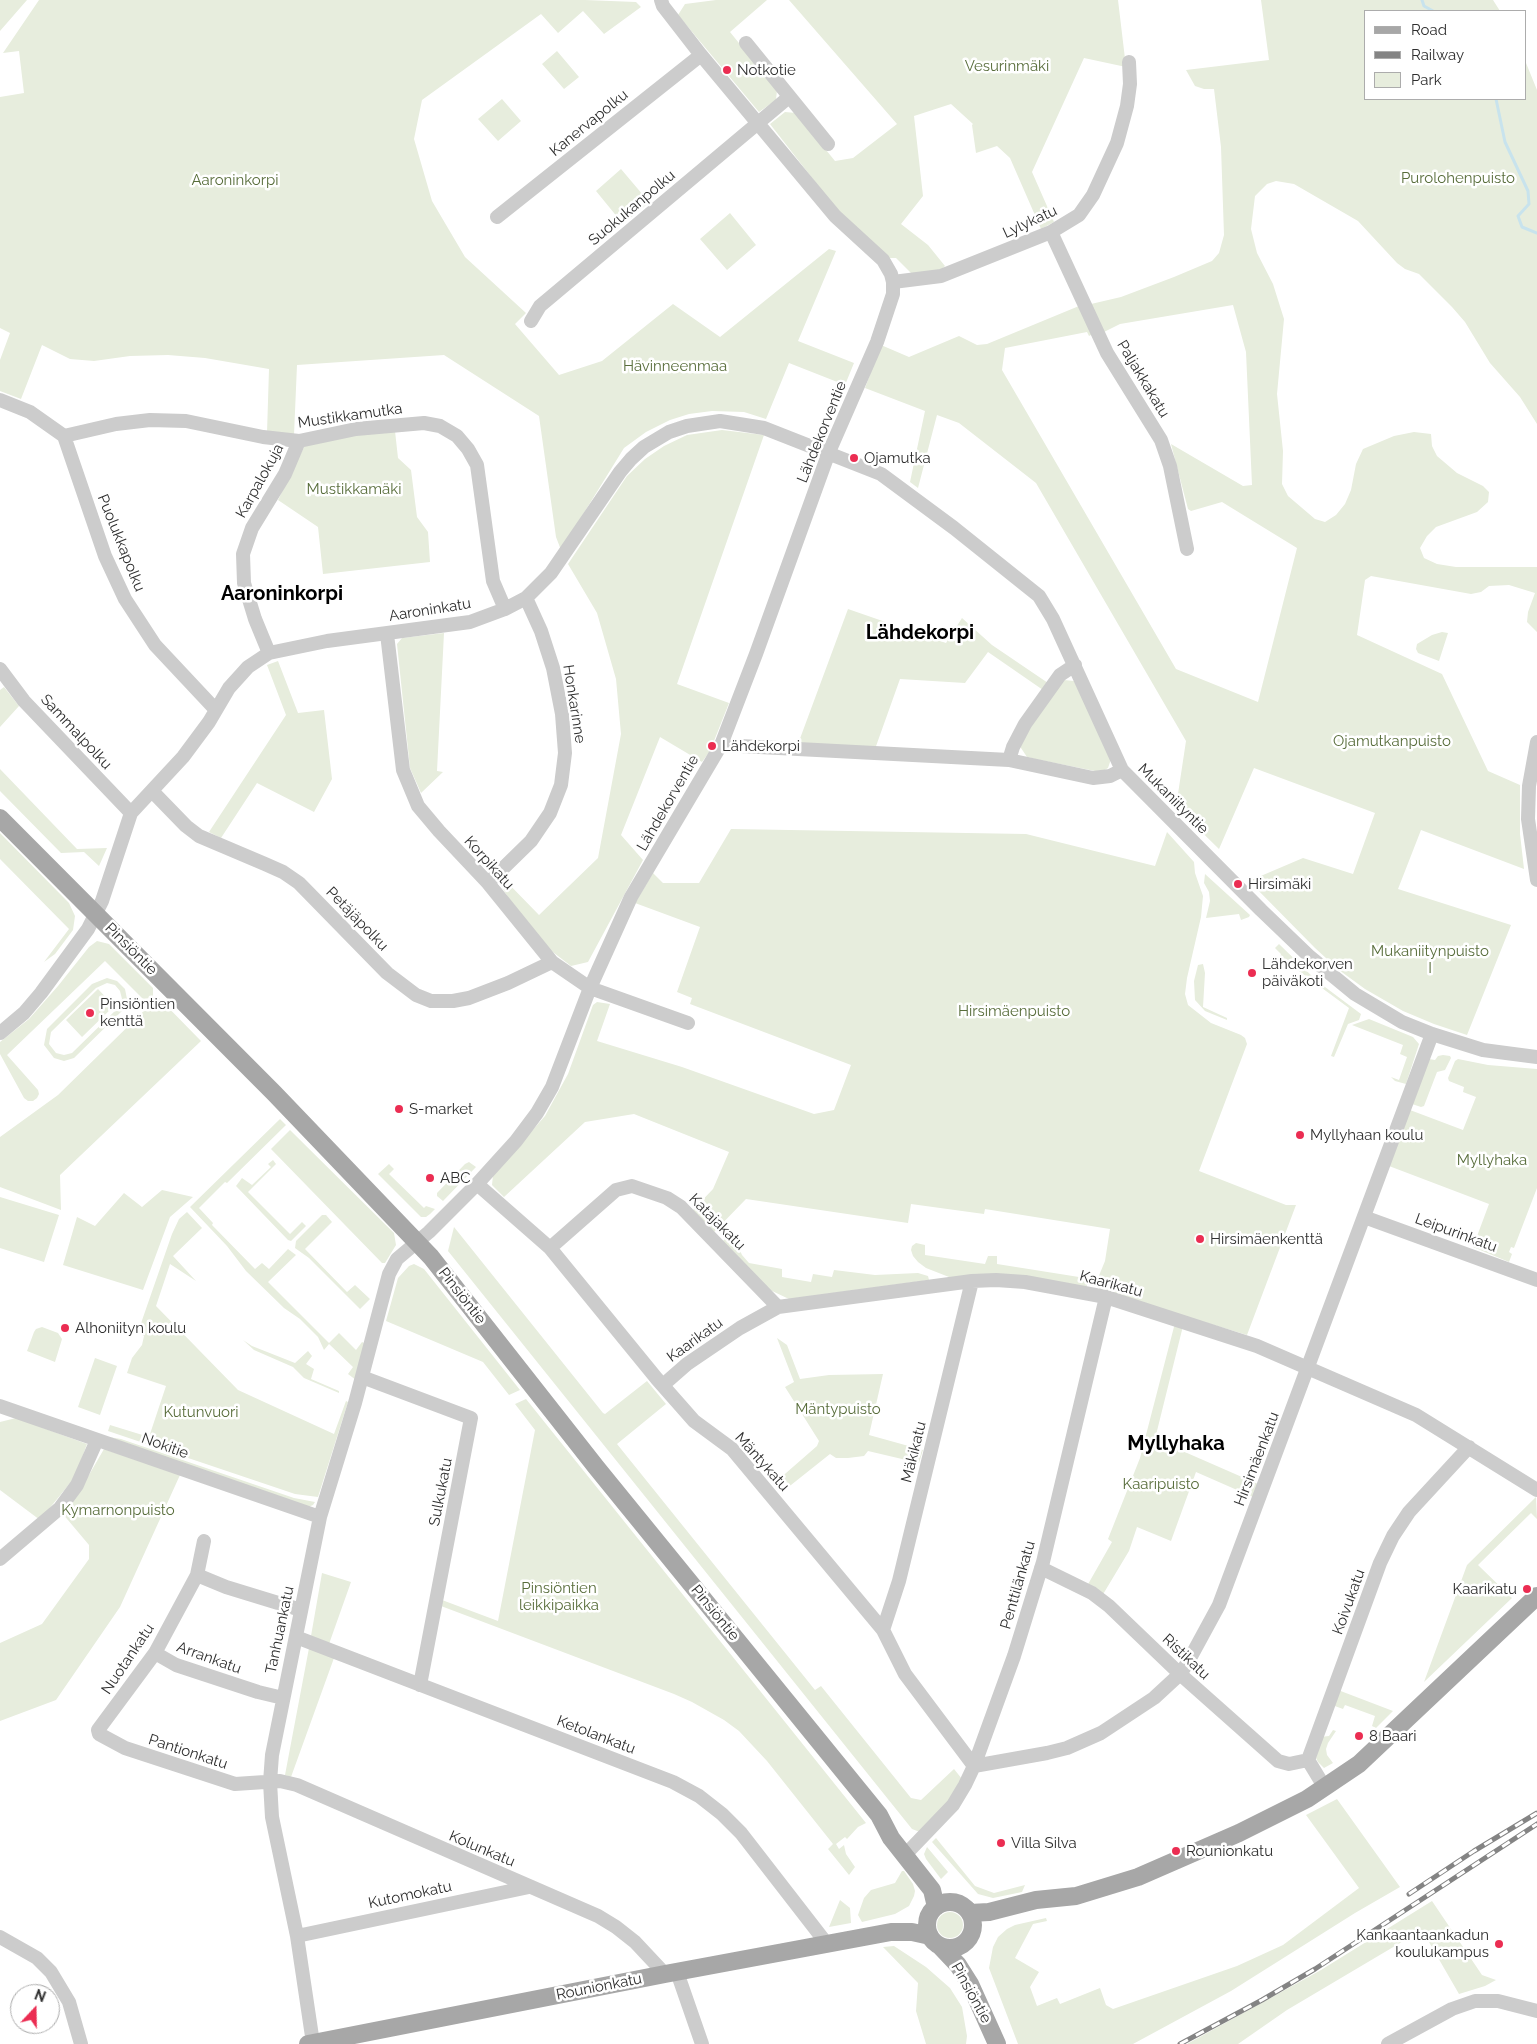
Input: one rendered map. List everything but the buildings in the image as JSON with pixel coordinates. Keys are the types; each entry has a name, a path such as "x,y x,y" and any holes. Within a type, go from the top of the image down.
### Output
{"main road":[{"name":"Pinsiöntie","path":"0,818 418,1241 596,1467 879,1815 892,1838 909,1852 955,1902"},
{"path":"970,1913 989,1912 1036,1900 1054,1900 1093,1892 1138,1877 1177,1861 1307,1799 1326,1788 1367,1758 1537,1596"},
{"name":"Pinsiöntie","path":"909,1852 932,1890 932,1910"},
{"path":"970,1937 974,1926 970,1913 961,1904 948,1902 932,1910 927,1929 935,1941 955,1948 970,1937 1016,1914 1038,1910 1054,1900"},
{"name":"Rounionkatu","path":"891,1932 932,1910"},
{"name":"Rounionkatu","path":"311,2044 891,1932 912,1932 935,1941"},
{"name":"Pinsiöntie","path":"970,1937 966,1952 968,1960 1005,2044"},
{"name":"Pinsiöntie","path":"935,1941 958,1965 970,1984 997,2044"}],"street":[{"path":"661,0 663,6 702,56 835,216 888,266 894,282"},
{"path":"746,43 828,144"},
{"name":"Kanervapolku","path":"497,216 702,56"},
{"name":"Lylykatu","path":"894,282 941,276 1051,232 1079,214 1093,195 1117,143 1130,84 1130,62"},
{"name":"Suokukanpolku","path":"531,321 540,306 789,97"},
{"name":"Paljakkakatu","path":"1051,232 1107,353 1161,440 1170,466 1187,549"},
{"name":"Lähdekorventie","path":"418,1241 477,1184 527,1127 552,1087 590,988 631,897 721,745 829,452 879,335 892,300 894,282"},
{"path":"0,400 30,412 64,436"},
{"name":"Mustikkamutka","path":"64,436 116,424 150,420 186,421 263,437 300,441 356,429 424,423 440,426 457,436 468,449 477,465 480,478 484,527 494,581 505,609"},
{"name":"Aaroninkatu","path":"1,1029 24,1013 88,930 102,901 131,813 183,757 209,722 229,688 248,667 269,653 327,642 470,622 505,609 526,598 551,573 620,472 631,459 644,447 669,432 702,423 720,421 764,428 829,452"},
{"name":"Puolukkapolku","path":"64,436 105,556 125,599 155,645 215,709"},
{"name":"Karpalokuja","path":"269,653 255,619 244,583 243,554 252,528 285,474 300,441"},
{"path":"829,452 869,468 892,481 1039,596 1053,619 1075,665 1122,770"},
{"name":"Honkarinne","path":"488,883 531,841 550,814 561,784 565,755 562,714 553,668 541,631 526,598"},
{"name":"Korpikatu","path":"387,634 403,770 418,806 488,883 552,962 590,988 688,1023"},
{"path":"1009,760 1024,724 1060,675 1075,665"},
{"name":"Sammalpolku","path":"0,669 24,701 131,813"},
{"path":"1537,742 1529,786 1528,819 1537,880"},
{"name":"Mukaniityntie","path":"721,745 1009,760 1093,778 1110,776 1122,770 1240,889 1317,962 1363,999 1402,1022 1432,1034 1483,1050 1537,1057"},
{"name":"Petäjäpolku","path":"152,791 186,826 199,836 265,864 299,883 387,973 416,995 431,1001 453,1001 469,998 508,983 552,962"},
{"name":"Hirsimäenkatu","path":"974,1766 1047,1753 1067,1748 1092,1737 1141,1708 1154,1698 1180,1674 1207,1631 1219,1606 1432,1034"},
{"name":"Mäntykatu","path":"477,1184 550,1248 694,1421 732,1449 883,1630 905,1674 974,1766"},
{"name":"Katajakatu","path":"550,1248 616,1190 632,1186 667,1198 681,1207 778,1307"},
{"name":"Leipurinkatu","path":"1364,1217 1537,1280"},
{"name":"Tanhuankatu","path":"311,2044 297,1936 272,1817 270,1782 272,1755 320,1517 362,1377 389,1274 397,1259 418,1241"},
{"name":"Kaarikatu","path":"663,1385 687,1364 740,1328 778,1307 917,1290 972,1281 1025,1282 1106,1297 1228,1335 1309,1367 1416,1415 1537,1490"},
{"name":"Mäkikatu","path":"883,1630 899,1581 972,1281"},
{"name":"Penttilänkatu","path":"909,1852 953,1806 974,1766 1014,1656 1041,1568 1106,1297"},
{"name":"Sulkukatu","path":"362,1377 471,1418 420,1685"},
{"name":"Nokitie","path":"0,1406 320,1517"},
{"path":"0,1559 60,1508 77,1485 97,1440"},
{"name":"Koivukatu","path":"1308,1760 1363,1607 1393,1536 1409,1512 1469,1447"},
{"name":"Nuotankatu","path":"99,1734 98,1730 155,1653 196,1575 204,1541"},
{"name":"Ristikatu","path":"1041,1568 1086,1590 1109,1606 1180,1674 1278,1760 1288,1764 1308,1760"},
{"path":"196,1575 226,1587 301,1610"},
{"name":"Ketolankatu","path":"296,1637 673,1782 699,1796 722,1814 741,1834 827,1944"},
{"name":"Arrankatu","path":"155,1653 176,1665 258,1692 283,1698"},
{"name":"Pantionkatu","path":"99,1734 125,1748 219,1780 235,1784 270,1782"},
{"path":"1308,1760 1326,1788"},
{"name":"Kolunkatu","path":"270,1782 280,1781 296,1785 598,1916 616,1927 671,1973"},
{"name":"Kutomokatu","path":"297,1936 529,1887"},
{"path":"0,1938 37,1958 51,1972 69,2002 80,2044"},
{"path":"671,1973 702,2044"},
{"path":"1388,2044 1452,2009 1475,2001 1498,2001 1537,2011"}],"green space":[{"path":"0,0 27,0 0,31"},
{"name":"Aaroninkorpi","path":"39,0 585,0 636,2 641,7 604,34 583,11 558,33 541,14 422,100 414,139 432,201 465,257 526,313 515,324 559,375 602,361 673,304 720,337 829,249 836,251 798,341 854,363 845,385 789,363 766,419 744,412 712,411 689,414 670,420 646,432 624,448 561,550 556,537 539,416 444,355 297,365 294,435 267,433 269,369 205,358 168,355 130,356 94,361 70,359 42,345 21,399 0,391 0,360 10,333 0,328 0,97 24,93 19,51 3,53"},
{"path":"716,0 767,0 730,32 777,90 776,100 759,112 678,15 685,4"},
{"name":"Vesurinmäki","path":"789,0 1118,0 1126,67 1084,58 1032,172 1054,222 1041,229 1010,158 997,146 976,153 973,124 951,104 914,116 923,196 901,224 928,245 945,266 940,271 914,276 896,258 889,258 834,206 770,124 785,112 796,113 835,161 853,158 897,124"},
{"path":"1261,0 1493,0 1499,10 1364,10 1364,100 1527,100 1527,65 1537,90 1537,424 1520,397 1490,363 1465,322 1452,307 1419,274 1405,269 1397,263 1358,221 1294,184 1276,181 1267,184 1255,196 1251,229 1257,253 1273,284 1284,319 1277,394 1283,451 1282,484 1288,496 1315,519 1325,522 1336,515 1345,504 1351,490 1356,464 1363,449 1394,436 1414,432 1431,434 1432,446 1437,456 1457,473 1483,486 1489,492 1488,502 1477,512 1436,527 1427,536 1420,548 1424,558 1437,564 1456,567 1537,567 1537,632 1527,622 1528,612 1535,593 1509,585 1489,586 1481,592 1471,594 1371,576 1365,580 1357,635 1442,674 1488,771 1520,785 1520,834 1524,869 1421,830 1398,889 1511,925 1467,1035 1403,1011 1365,989 1339,970 1315,948 1249,881 1303,858 1353,874 1375,813 1254,768 1219,849 1176,807 1186,741 1036,483 959,423 937,415 918,488 910,482 925,411 865,388 881,345 909,357 959,336 977,345 987,344 1079,306 1093,334 1089,336 1087,332 1005,348 1002,370 1176,669 1258,702 1297,548 1222,502 1191,511 1188,509 1171,444 1243,486 1252,485 1246,352 1233,305 1120,324 1104,332 1091,304 1121,297 1174,277 1212,261 1219,253 1224,235 1221,147 1214,89 1204,89 1195,86 1186,70 1269,60"},
{"path":"557,51 579,77 564,89 542,64"},
{"path":"502,99 521,121 498,141 478,119"},
{"path":"621,169 643,195 646,205 623,224 596,191"},
{"path":"730,213 756,245 727,270 700,239"},
{"path":"722,430 764,435 677,684 729,703 710,751 702,762 660,737 621,835 643,860 588,962 571,966 545,946 518,913 500,882 502,877 539,915 598,858 621,734 616,679 597,613 568,564 627,476 645,459 664,446 687,435"},
{"name":"Mustikkamäki","path":"395,431 398,458 411,470 417,517 428,532 430,562 323,574 318,527 278,500 306,443"},
{"path":"848,609 946,643 962,618 992,645 1048,683 1043,690 988,652 965,683 900,679 875,749 798,744"},
{"path":"1442,632 1448,633 1439,661 1418,653 1416,649 1417,644 1432,635"},
{"path":"444,633 437,771 443,772 421,793 410,768 397,644 402,638"},
{"path":"278,661 298,713 324,710 332,779 314,812 257,783 221,838 209,832 286,715 267,665"},
{"path":"1064,680 1074,681 1111,759 1108,768 1103,771 1027,757 1019,745 1021,739"},
{"path":"4,687 19,706 0,727 0,690"},
{"path":"0,769 77,849 107,848 99,866 84,852 61,853 0,791"},
{"name":"Hirsimäenpuisto","path":"731,829 1026,834 1155,866 1167,832 1194,862 1195,873 1203,896 1201,917 1187,978 1185,994 1188,1005 1211,1023 1241,1035 1245,1038 1247,1044 1199,1171 1286,1205 1296,1205 1247,1335 1099,1290 1098,1278 1105,1261 1110,1229 985,1209 984,1214 911,1204 908,1223 746,1199 714,1232 693,1210 713,1189 729,1152 634,1114 585,1122 504,1197 492,1185 493,1175 545,1116 568,1074 593,1005 597,1002 610,1004 597,1041 682,1067 814,1114 834,1110 851,1065 690,1004 692,998 677,992 700,927 635,903 653,873 663,883 699,883"},
{"path":"0,833 69,903 75,916 73,930 55,954 44,962 69,929 0,859"},
{"path":"1205,874 1250,915 1249,917 1241,920 1239,914 1206,918 1210,901 1209,892 1204,883"},
{"path":"97,941 109,944 153,988 153,996 144,1000 105,961 7,1055 38,1090 37,1098 33,1101 28,1101 24,1098 0,1054 0,1042 29,1019 89,947"},
{"path":"1279,944 1317,981 1361,1014 1359,1020 1348,1024 1334,1057 1331,1056 1349,1008 1280,957 1281,954 1275,948"},
{"path":"1203,964 1205,973 1203,1007 1227,1018 1227,1020 1205,1011 1195,1000 1194,981 1198,965"},
{"path":"107,978 117,981 125,989 127,999 124,1009 74,1058 64,1061 54,1058 44,1045 47,1029 92,984","holes":["107,983 115,985 120,991 122,999 120,1006 72,1053 64,1055 56,1053 49,1044 51,1032 96,988"]},
{"name":"Pinsiöntien kenttä","path":"98,989 114,1006 82,1037 66,1020"},
{"path":"158,997 201,1041 60,1175 61,1210 0,1187 0,1137 58,1095"},
{"path":"1369,1019 1413,1037 1419,1044 1406,1084 1395,1081 1391,1077 1399,1080 1407,1057 1400,1054 1403,1045 1352,1025"},
{"path":"1438,1056 1450,1056 1451,1058 1445,1070 1437,1072 1424,1106 1412,1104 1429,1059 1435,1060"},
{"name":"Myllyhaka","path":"1458,1059 1488,1065 1537,1069 1537,1188 1514,1248 1511,1247 1509,1252 1512,1254 1509,1262 1473,1247 1489,1204 1389,1166 1410,1110 1463,1130 1476,1097 1463,1092 1464,1087 1449,1081 1448,1078 1455,1061"},
{"path":"280,1119 286,1125 199,1208 213,1223 212,1225 255,1269 262,1263 269,1269 288,1249 296,1255 268,1282 329,1343 339,1333 356,1350 362,1342 366,1344 356,1380 348,1374 353,1367 329,1344 324,1350 318,1337 300,1319 284,1308 246,1271 227,1246 190,1207"},
{"path":"290,1130 394,1233 396,1245 385,1263 382,1263 271,1149"},
{"path":"273,1160 276,1164 248,1192 290,1234 302,1222 306,1226 291,1241 236,1186 242,1178 252,1185 271,1167 268,1164"},
{"path":"469,1162 476,1167 443,1201 437,1196 437,1193"},
{"path":"389,1164 394,1169 389,1174 424,1208 426,1206 435,1209 430,1214 426,1217 421,1217 378,1174"},
{"path":"162,1190 193,1197 170,1217 143,1290 63,1265 77,1217 95,1226 124,1193 142,1207"},
{"path":"0,1197 59,1215 44,1262 0,1248"},
{"name":"Kutunvuori","path":"187,1212 202,1228 173,1256 196,1281 170,1264 156,1306 238,1390 334,1434 346,1401 348,1402 318,1497 295,1494 108,1431 110,1425 149,1437 166,1386 127,1373 132,1358 142,1345 144,1336 140,1334 139,1329 172,1234 179,1219"},
{"path":"322,1215 326,1215 332,1222 305,1249 347,1292 355,1285 370,1299 360,1309 309,1258 295,1248 296,1241"},
{"path":"454,1227 603,1413 605,1414 647,1381 666,1404 617,1444 815,1690 821,1686 911,1798 921,1800 954,1769 962,1779 951,1799 920,1832 912,1829 448,1251"},
{"path":"728,1234 740,1236 738,1246 742,1255 749,1263 782,1269 782,1277 811,1282 813,1274 832,1277 834,1270 875,1275 918,1273 928,1276 929,1280 789,1299 770,1290 723,1241"},
{"path":"916,1243 925,1245 925,1255 985,1264 988,1256 997,1256 997,1264 1079,1277 1082,1269 1087,1272 1088,1283 1086,1288 949,1277 926,1268 918,1262 911,1250 912,1246"},
{"path":"414,1264 424,1269 520,1390 509,1395 483,1362 386,1321 398,1278 409,1266"},
{"name":"Kaaripuisto","path":"1175,1323 1183,1326 1155,1439 1258,1484 1253,1497 1196,1472 1171,1541 1137,1527 1129,1551 1102,1596 1087,1586 1112,1542 1108,1539 1140,1458"},
{"path":"42,1327 58,1333 62,1339 55,1362 27,1351 34,1332"},
{"name":"Mäntypuisto","path":"777,1338 787,1345 800,1379 829,1375 883,1374 869,1435 923,1450 919,1463 868,1451 864,1456 848,1458 836,1458 830,1454 786,1489 778,1480 817,1446 819,1441 785,1387 794,1382"},
{"path":"243,1340 252,1346 295,1363 308,1351 312,1356 306,1364 314,1369 311,1379 339,1391 339,1393 304,1378 293,1367 254,1350"},
{"path":"95,1358 117,1366 100,1415 78,1407"},
{"name":"Pinsiöntien leikkipaikka","path":"526,1399 866,1823 858,1827 847,1839 845,1837 836,1844 839,1849 844,1845 846,1854 855,1867 849,1875 828,1849 833,1844 767,1761 739,1731 724,1720 674,1694 441,1606 442,1600 498,1621 535,1430 515,1404"},
{"path":"16,1418 87,1444 75,1477 40,1520 0,1490 0,1422"},
{"path":"109,1437 121,1439 294,1498 315,1502 308,1507"},
{"name":"Kymarnonpuisto","path":"104,1449 180,1475 120,1607 56,1700 0,1721 0,1643 42,1624 89,1559 89,1545 62,1513 82,1487"},
{"path":"1536,1497 1537,1519 1531,1513 1478,1565 1512,1598 1424,1682 1467,1565"},
{"path":"322,1573 351,1582 329,1644 311,1636"},
{"path":"309,1648 334,1658 291,1777 285,1775"},
{"path":"1338,1690 1393,1711 1376,1728 1372,1726 1375,1716 1345,1705 1343,1709 1332,1705"},
{"path":"1333,1730 1336,1731 1326,1749 1327,1755 1333,1763 1324,1768 1316,1758 1320,1737 1329,1736"},
{"path":"1337,1799 1400,1887 1231,1991 1133,2044 1018,2044 989,1968 993,1947 998,1937 1007,1929 1015,1925 1046,1918 1047,1921 1033,1924 1015,1958 1039,1972 1030,1987 1037,2006 1057,1998 1060,2004 1100,1988 1106,2005 1113,2009 1237,1966 1283,1945 1359,1888 1306,1815"},
{"path":"936,1838 975,1886 994,1893 1025,1885 1022,1892 993,1898 978,1894 932,1842"},
{"path":"927,1847 948,1872 941,1879 926,1859 924,1854"},
{"path":"902,1871 904,1871 913,1884 915,1891 909,1906 895,1914 862,1922 858,1915 864,1898 871,1890 895,1883"},
{"path":"840,1900 850,1908 851,1923 829,1927"},
{"path":"1432,1901 1482,1975 1496,1980 1485,1986 1459,1994 1422,1930 1287,2010 1238,2044 1187,2044 1321,1970"},
{"path":"950,1912 959,1916 963,1925 959,1934 950,1938 941,1934 937,1925 941,1916"},
{"path":"894,1946 926,1967 950,1988 962,2007 967,2036 966,2044 926,2044 916,2011 918,1983 883,1947"}],"waterway":[{"path":"1422,0 1424,6 1431,10"},
{"path":"1496,100 1505,142 1528,191 1529,204 1518,216 1522,227 1537,233"}],"railway":[{"path":"1409,1894 1474,1851 1537,1813"},
{"path":"1180,2044 1315,1969 1537,1824"}],"place":[{"name":"Notkotie","path":"727,70"},
{"name":"Ojamutka","path":"854,458"},
{"name":"Lähdekorpi","path":"712,746"},
{"name":"Hirsimäki","path":"1238,884"},
{"name":"Lähdekorven päiväkoti","path":"1252,973"},
{"name":"Pinsiöntien kenttä","path":"90,1013"},
{"name":"S-market","path":"399,1109"},
{"name":"Myllyhaan koulu","path":"1300,1135"},
{"name":"ABC","path":"430,1178"},
{"name":"Hirsimäenkenttä","path":"1200,1239"},
{"name":"Alhoniityn koulu","path":"65,1328"},
{"name":"Kaarikatu","path":"1527,1589"},
{"name":"8 Baari","path":"1359,1736"},
{"name":"Villa Silva","path":"1001,1843"},
{"name":"Rounionkatu","path":"1176,1851"},
{"name":"Kankaantaankadun koulukampus","path":"1499,1944"}],"district":[{"name":"Aaroninkorpi","path":"282,594"},
{"name":"Lähdekorpi","path":"920,633"},
{"name":"Myllyhaka","path":"1176,1444"}],"park label":[{"name":"Purolohenpuisto","path":"1458,178"},
{"name":"Hävinneenmaa","path":"675,366"},
{"name":"Ojamutkanpuisto","path":"1392,741"},
{"name":"Mukaniitynpuisto I","path":"1430,960"}]}
